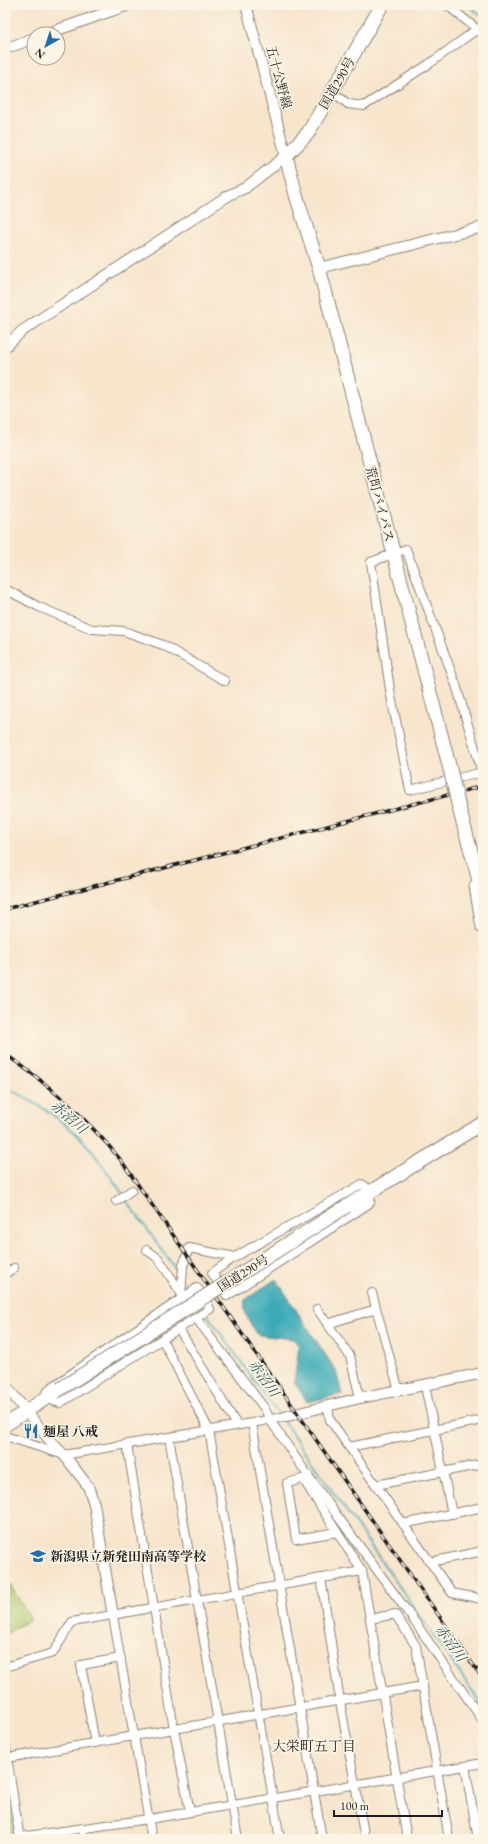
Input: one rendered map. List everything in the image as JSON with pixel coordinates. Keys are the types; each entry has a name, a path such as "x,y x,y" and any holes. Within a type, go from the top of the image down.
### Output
{"highway":[{"name":"国道290号","path":"286,156 308,133 382,5"},
{"name":"荒町バイパス","path":"286,156 296,195 319,268 459,808 483,895"},
{"name":"荒町バイパス","path":"471,853 483,927"},
{"name":"国道290号","path":"5,1425 347,1206 483,1123"}],"street":[{"path":"66,27 128,5"},
{"name":"五十公野線","path":"246,5 286,156"},
{"path":"333,92 348,104 364,106 480,32 448,5"},
{"path":"5,49 26,41"},
{"path":"5,348 22,331 229,195 245,188 286,156"},
{"path":"319,268 483,227"},
{"path":"406,549 456,685 483,772 410,790 391,696 371,562 406,549"},
{"path":"5,589 38,607 92,629 124,631 163,645 225,681"},
{"path":"362,1184 371,1191 370,1202 227,1296 212,1272 235,1257 362,1184"},
{"path":"116,1201 132,1190"},
{"path":"181,1296 183,1266 189,1248 235,1257"},
{"path":"147,1250 159,1259 181,1296"},
{"path":"5,1274 14,1268"},
{"path":"197,1288 204,1296 210,1309 196,1318 60,1403 54,1402 48,1398 46,1393 52,1387 181,1296 197,1288"},
{"path":"372,1293 399,1391"},
{"path":"317,1309 350,1356 360,1398"},
{"path":"327,1324 376,1309"},
{"path":"196,1318 265,1409 270,1420 337,1532 362,1571 407,1839"},
{"path":"179,1329 237,1425"},
{"path":"162,1339 209,1430 280,1839"},
{"path":"5,1436 64,1455 270,1420 360,1398 483,1373"},
{"path":"5,1385 88,1486 94,1504 152,1839"},
{"path":"425,1386 452,1514"},
{"path":"328,1407 330,1420 452,1593 483,1599"},
{"path":"349,1447 483,1420"},
{"path":"252,1423 281,1586 313,1791 322,1839"},
{"path":"169,1437 238,1839"},
{"path":"127,1444 174,1729 190,1812"},
{"path":"376,1485 483,1464"},
{"path":"306,1478 287,1484 296,1539 337,1532"},
{"path":"306,1478 415,1622 483,1721"},
{"path":"403,1524 483,1507"},
{"path":"430,1562 483,1551"},
{"path":"5,1667 53,1653 72,1622 362,1571"},
{"path":"321,1578 340,1701 365,1839"},
{"path":"370,1619 395,1614 416,1646 449,1839"},
{"path":"95,1743 81,1665 121,1658"},
{"path":"7,1758 423,1686"},
{"path":"5,1745 20,1838 149,1819 483,1763"},
{"path":"465,1766 478,1839"},
{"path":"83,1828 83,1839"}],"green space":[{"path":"5,1577 31,1619 5,1634"},
{"path":"5,1775 16,1839 5,1839"}],"water":[{"path":"276,1279 336,1371 342,1394 307,1402 294,1382 299,1346 293,1339 258,1335 250,1323 245,1310 245,1300"}],"waterway":[{"path":"468,5 483,17"},
{"name":"赤沼川","path":"5,1087 52,1114 73,1131 91,1150 122,1193"},
{"name":"赤沼川","path":"124,1197 180,1275"},
{"name":"赤沼川","path":"184,1282 190,1290"},
{"name":"赤沼川","path":"206,1313 279,1415"},
{"name":"赤沼川","path":"282,1419 483,1706"}],"railway":[{"path":"5,909 483,786"},
{"path":"5,1054 37,1077 66,1102 120,1159 483,1679"}],"place":[{"name":"麺屋 八戒","path":"31,1431"},
{"name":"新潟県立新発田南高等学校","path":"38,1556"}],"district":[{"name":"大栄町五丁目","path":"314,1746"}]}
